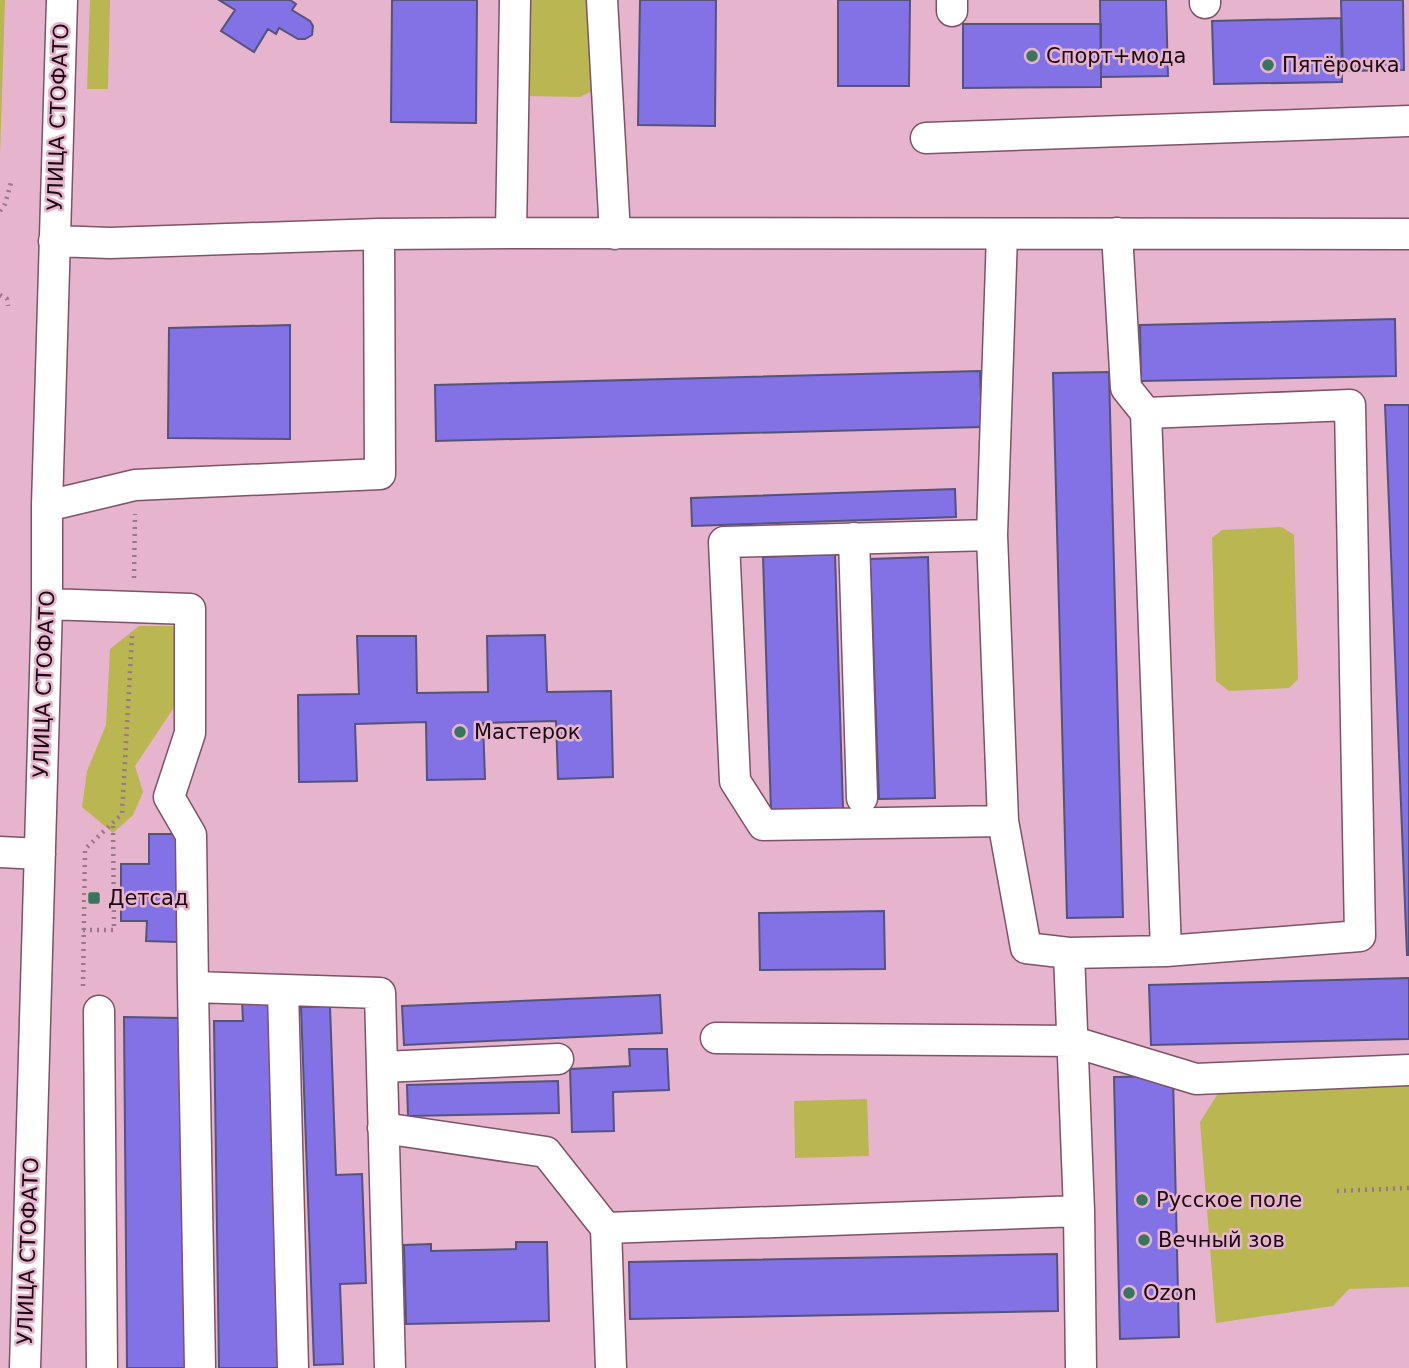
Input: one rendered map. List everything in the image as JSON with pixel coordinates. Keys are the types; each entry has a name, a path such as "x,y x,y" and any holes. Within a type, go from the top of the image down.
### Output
{"street":[{"name":"УЛИЦА СТОФАТО","path":"25,1368 62,0"},
{"path":"511,233 515,0"},
{"path":"602,0 615,234"},
{"path":"926,138 1409,121"},
{"path":"54,241 110,243 379,234 511,233 1409,234"},
{"path":"1117,233 1126,388 1146,413 1166,951"},
{"path":"47,506 135,485 380,474 379,234"},
{"path":"1002,234 992,535 1003,821 1026,948 1069,953 1166,951 1360,936 1350,405 1146,413"},
{"path":"992,535 724,542 735,781 763,825 1003,821"},
{"path":"853,538 862,797"},
{"path":"47,604 190,609 190,733 169,797 191,835 200,1368"},
{"path":"0,852 40,854"},
{"path":"1069,953 1079,1211 1081,1368"},
{"path":"193,987 380,993 390,1368"},
{"path":"283,990 293,1368"},
{"path":"91,1003 102,1368"},
{"path":"716,1038 1071,1041 1196,1079 1409,1070"},
{"path":"383,1067 558,1059"},
{"path":"383,1128 546,1152 606,1227 611,1368"},
{"path":"606,1227 1079,1211"}],"path":[{"path":"0,211 5,204 12,179"},
{"path":"0,295 6,299 8,306"},
{"path":"91,1003 83,930 85,849 122,814 134,608 135,485"},
{"path":"83,930 114,930 113,823"},
{"path":"1338,1191 1409,1188"}],"shaded area":[{"path":"0,0 5,0 0,156"},
{"path":"90,0 110,0 108,89 87,89"},
{"path":"523,0 596,0 596,89 580,97 525,96"},
{"path":"1282,527 1294,535 1298,679 1289,688 1229,691 1216,681 1212,538 1222,530"},
{"path":"139,626 173,626 177,656 177,703 135,766 143,792 133,815 113,833 82,807 87,771 106,725 110,649"},
{"path":"1409,1081 1409,1287 1349,1289 1333,1306 1216,1323 1200,1122 1220,1090"},
{"path":"867,1099 869,1156 795,1158 794,1101"}],"building":[{"path":"219,0 290,0 296,4 292,10 310,21 313,26 312,35 298,39 279,28 276,34 268,29 254,52 221,31 235,10"},
{"path":"392,0 477,0 476,123 391,122"},
{"path":"640,0 716,0 715,126 638,125"},
{"path":"838,0 910,0 909,86 838,86"},
{"path":"1100,0 1166,0 1168,76 1101,77"},
{"path":"1341,0 1403,0 1404,70 1343,71"},
{"path":"1341,18 1342,82 1214,84 1212,21"},
{"name":"Спорт+мода","path":"963,24 1101,24 1101,87 963,88"},
{"path":"1395,319 1396,376 1141,381 1140,325"},
{"path":"290,325 290,439 168,438 169,328"},
{"path":"980,371 982,427 436,441 435,385"},
{"path":"1109,372 1123,917 1067,918 1053,373"},
{"path":"1385,405 1409,405 1409,955 1407,955"},
{"path":"955,489 956,517 692,526 691,498"},
{"path":"835,554 843,809 771,811 763,557"},
{"path":"928,557 935,798 879,799 870,559"},
{"path":"545,635 547,692 611,691 613,777 558,779 556,721 483,723 485,779 427,780 426,722 355,724 357,781 299,782 298,695 359,694 357,636 416,636 417,693 488,692 487,636"},
{"path":"149,834 178,834 177,942 146,941 147,921 121,921 121,864 149,864"},
{"path":"884,911 885,969 760,970 759,913"},
{"path":"1409,978 1409,1039 1151,1045 1149,985"},
{"path":"660,995 662,1033 404,1045 402,1006"},
{"path":"242,1000 271,1000 282,1368 219,1368 214,1021 243,1021"},
{"path":"330,1006 336,1175 362,1174 366,1283 340,1284 343,1364 314,1365 301,1007"},
{"path":"124,1017 180,1018 190,1368 127,1368"},
{"path":"629,1049 667,1049 669,1090 613,1092 614,1131 572,1132 570,1069 630,1066"},
{"path":"1173,1076 1179,1337 1120,1339 1114,1077"},
{"path":"558,1081 559,1113 408,1116 407,1085"},
{"path":"516,1242 547,1242 549,1321 406,1324 404,1245 431,1244 431,1251 516,1249"},
{"path":"1057,1254 1058,1311 630,1319 629,1262"}],"place":[{"name":"Спорт+мода","path":"1032,56"},
{"name":"Пятёрочка","path":"1268,65"},
{"name":"Мастерок","path":"460,732"},
{"name":"Детсад","path":"94,898"},
{"name":"Русское поле","path":"1142,1200"},
{"name":"Вечный зов","path":"1144,1240"},
{"name":"Ozon","path":"1129,1293"}]}
